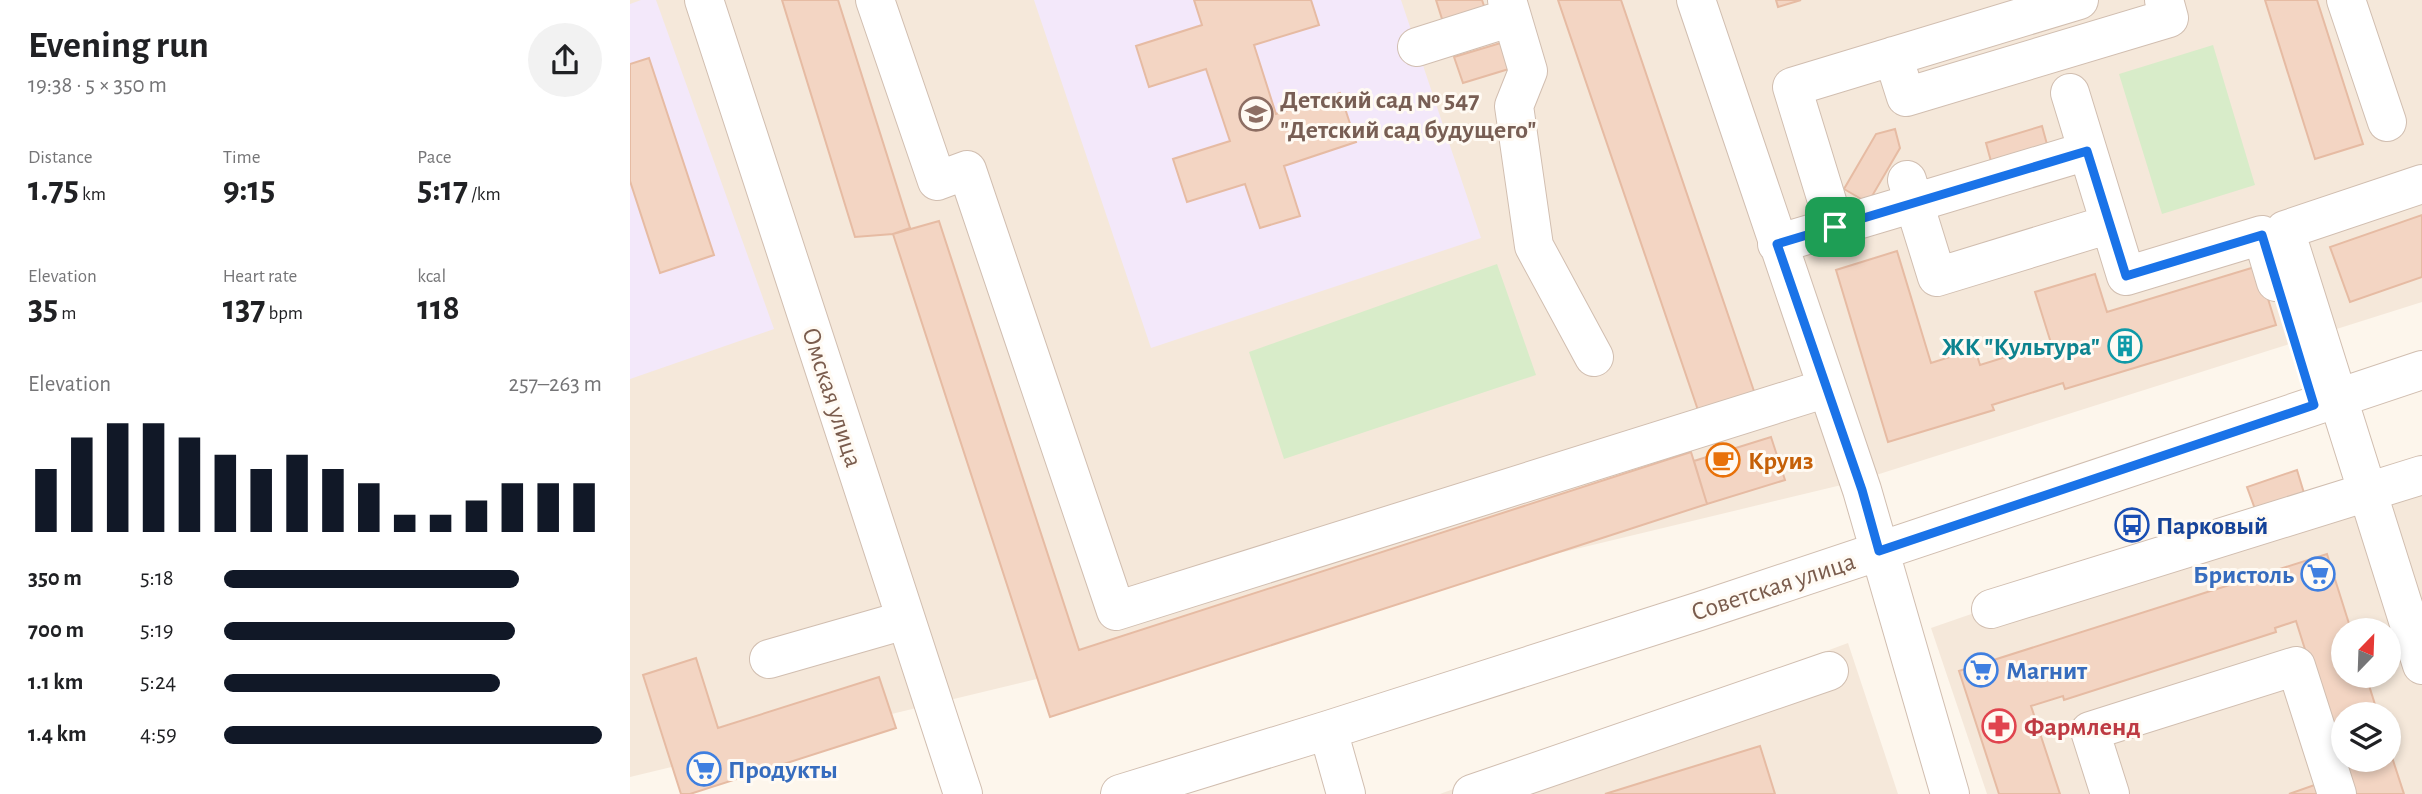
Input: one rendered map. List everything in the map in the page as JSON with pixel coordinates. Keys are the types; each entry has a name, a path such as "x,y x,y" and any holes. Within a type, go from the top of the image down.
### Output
{"street":[{"name":"Омская улица","path":"704,0 963,794"},
{"path":"875,0 937,181 967,170 1115,611 1828,388"},
{"path":"1696,0 1862,490 1950,794"},
{"path":"1835,227 1792,87 2079,0"},
{"path":"1893,56 1906,97 2169,18 2164,0"},
{"path":"2346,0 2387,122"},
{"path":"1417,47 1509,9 1528,71 1514,106 1534,246 1594,358"},
{"path":"2070,93 2126,276 2262,235 2325,402 2367,493 2422,664"},
{"path":"1777,244 2087,151"},
{"path":"1989,154 1907,179 1937,277 2110,224"},
{"path":"2325,402 2286,230 2422,184"},
{"name":"Советская улица","path":"1120,794 1328,730 1879,551 2422,370"},
{"path":"1991,609 2422,475"},
{"path":"769,659 905,620"},
{"path":"2110,794 2090,731 2296,666 2337,794"},
{"path":"1472,794 1829,671"},
{"path":"1328,730 1346,794"}],"shaded area":[{"path":"630,0 2422,0 2422,302 1854,482 630,777"},
{"path":"641,0 656,0 774,329 630,379 630,4"},
{"name":"Детский сад № 547 \"Детский сад будущего\"","path":"1034,0 1401,0 1481,238 1151,348"},
{"path":"2422,458 2422,794 1987,794 1931,628"},
{"path":"1848,643 1898,794 1440,794"}],"green space":[{"path":"2213,45 2255,185 2162,214 2119,74"},
{"path":"1497,264 1536,375 1284,459 1249,352"}],"building":[{"path":"782,0 838,0 910,228 893,234 855,237"},
{"path":"1194,0 1311,0 1319,25 1254,45 1276,114 1340,93 1356,142 1284,166 1300,216 1260,228 1245,184 1187,202 1173,159 1230,141 1206,69 1149,87 1136,46 1202,25"},
{"path":"1436,0 1482,0 1485,9 1443,22"},
{"path":"1558,0 1621,0 1756,397 1700,416"},
{"path":"1776,0 1801,0 1778,7"},
{"path":"2265,0 2317,0 2363,144 2315,159"},
{"path":"1504,42 1512,68 1463,83 1454,57"},
{"path":"649,58 714,255 660,273 630,181 630,64"},
{"path":"2042,126 2048,148 1992,165 1986,143"},
{"path":"1895,129 1900,148 1868,203 1844,189 1876,134"},
{"path":"2422,215 2422,277 2350,302 2330,247"},
{"path":"939,221 1079,650 1691,452 1707,504 1050,717 893,234"},
{"name":"ЖК \"Культура\"","path":"1897,251 1931,363 1975,349 1980,365 2051,343 2035,292 2095,274 2107,312 2258,266 2276,325 2065,389 2063,383 1992,405 1994,410 1888,442 1836,270"},
{"path":"1771,437 1785,480 1707,504 1694,461"},
{"path":"2297,470 2304,493 2255,509 2247,487"},
{"path":"2327,554 2347,618 2331,618 2331,688 2370,688 2374,702 2331,702 2331,731 2296,621 2275,628 2276,632 2064,700 2063,696 2031,706 2060,794 1999,794 1959,671"},
{"path":"696,658 718,728 879,677 896,728 690,794 681,794 643,675"},
{"path":"1760,746 1775,794 1605,794 1666,775"},
{"path":"2344,772 2397,772 2404,794 2351,794"},
{"path":"2323,782 2327,794 2289,794"}],"place":[{"name":"Детский сад № 547 \"Детский сад будущего\"","path":"1256,114"},
{"name":"ЖК \"Культура\"","path":"2125,346"},
{"name":"Круиз","path":"1723,460"},
{"name":"Парковый","path":"2132,525"},
{"name":"Бристоль","path":"2318,574"},
{"name":"Магнит","path":"1981,670"},
{"name":"Фармленд","path":"1999,726"},
{"name":"Продукты","path":"704,769"}],"route":[{"path":"2087,151 2126,276 2262,235 2314,405 1879,551 1862,490 1777,244 1835,227 2087,151"}]}
